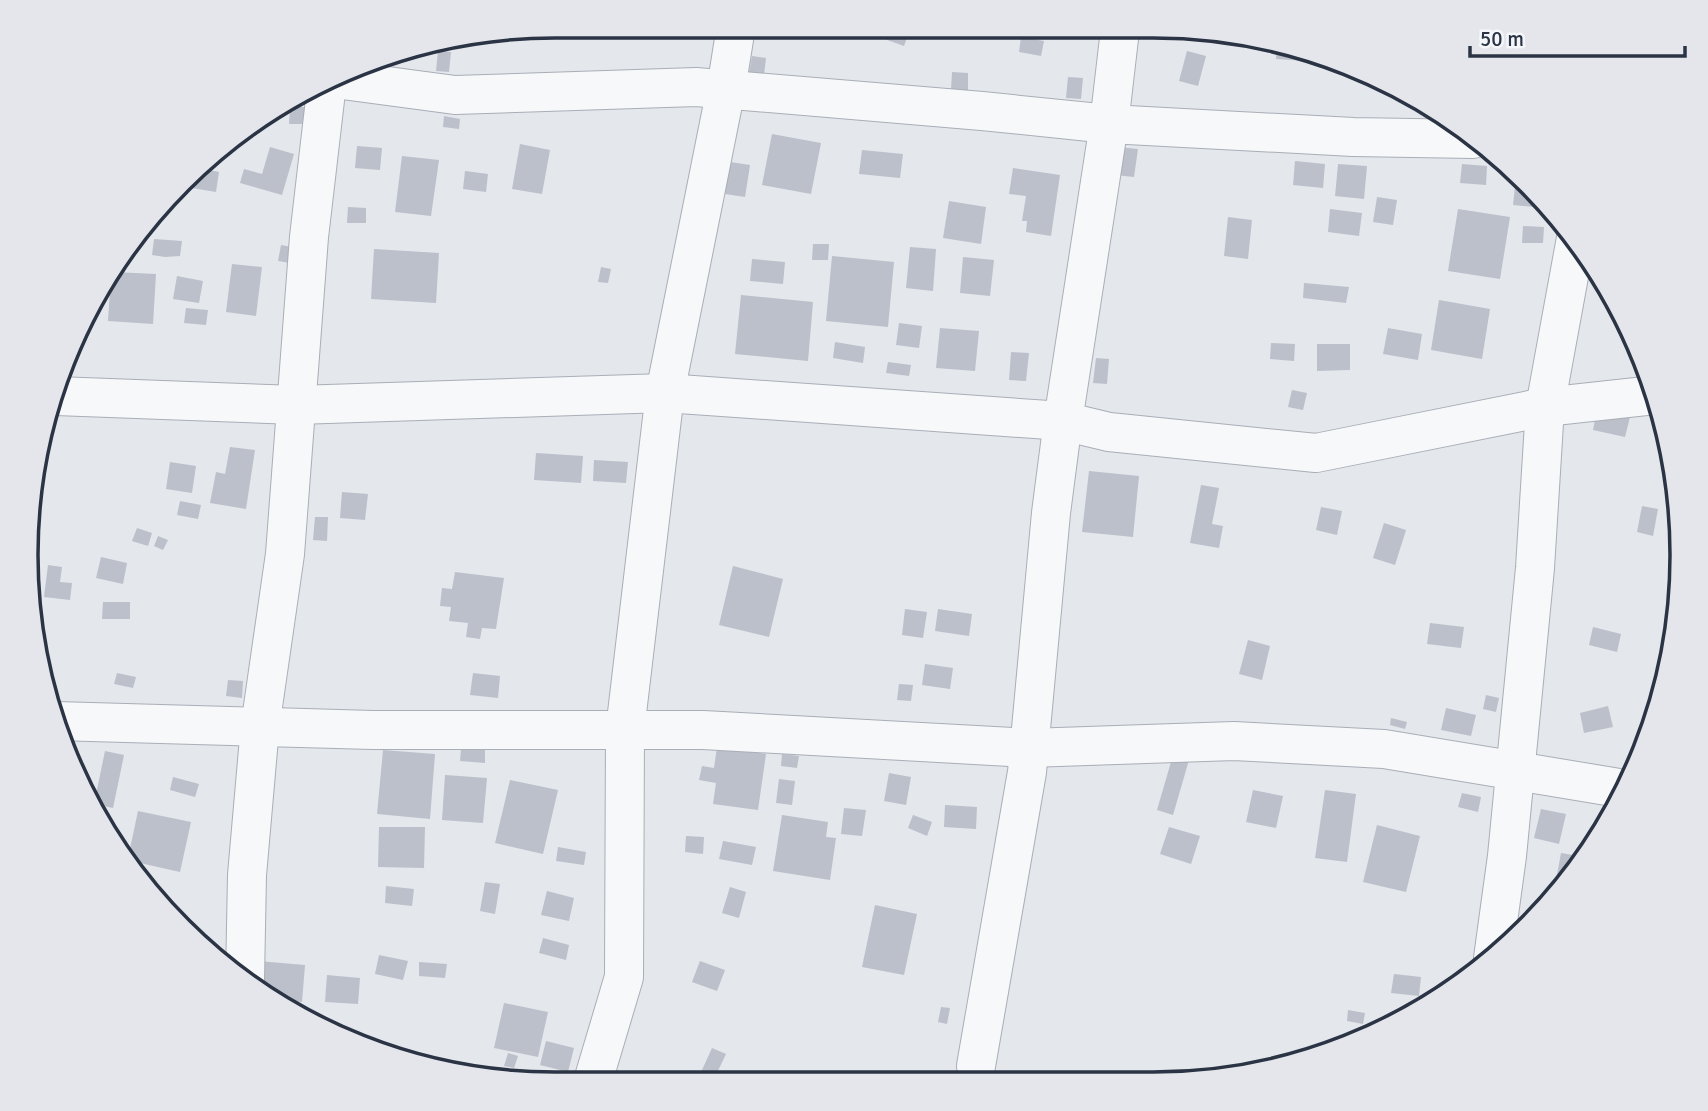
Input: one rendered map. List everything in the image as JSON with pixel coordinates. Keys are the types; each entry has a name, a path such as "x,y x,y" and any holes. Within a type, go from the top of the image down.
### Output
{"street":[{"path":"596,1072 624,977 625,730 665,393 734,38"},
{"path":"976,1066 1027,772 1051,513 1109,124 1119,38"},
{"path":"336,88 455,95 696,87 1109,124 1353,137 1458,139"},
{"path":"245,969 247,874 260,727 285,554 309,237 323,94"},
{"path":"1495,942 1507,856 1535,568 1545,407 1573,255"},
{"path":"64,396 297,405 665,393 1063,421 1109,432 1316,453 1545,407 1644,396"},
{"path":"66,721 373,730 703,730 1029,748 1234,741 1384,749 1614,787"}],"building":[{"path":"882,38 907,38 904,46"},
{"path":"1021,38 1044,41 1041,56 1019,52"},
{"path":"1187,51 1206,56 1198,86 1179,81"},
{"path":"438,52 451,52 449,72 436,71"},
{"path":"1276,54 1302,61 1276,59"},
{"path":"752,56 766,58 764,75 749,73"},
{"path":"952,72 968,73 968,91 951,90"},
{"path":"1068,77 1083,78 1081,99 1066,98"},
{"path":"299,107 307,107 306,124 289,124 290,113"},
{"path":"444,116 460,119 459,129 443,127"},
{"path":"772,134 821,143 811,194 762,185"},
{"path":"520,144 550,150 542,194 512,189"},
{"path":"357,146 382,148 380,170 355,168"},
{"path":"270,147 294,154 282,195 240,183 244,169 262,174"},
{"path":"1118,147 1138,149 1134,177 1115,175"},
{"path":"862,150 903,154 900,178 859,174"},
{"path":"402,156 439,160 431,216 395,212"},
{"path":"1295,161 1325,164 1323,188 1293,185"},
{"path":"730,162 750,165 745,197 725,194"},
{"path":"1338,164 1367,166 1364,199 1335,196"},
{"path":"1462,164 1487,166 1486,185 1460,183"},
{"path":"1013,168 1060,175 1051,236 1026,232 1027,221 1022,221 1026,196 1009,194"},
{"path":"211,170 219,172 216,192 192,188"},
{"path":"465,171 488,174 486,192 463,189"},
{"path":"1515,187 1534,207 1513,205"},
{"path":"1377,197 1397,200 1393,225 1373,222"},
{"path":"949,201 986,207 981,244 943,238"},
{"path":"348,207 366,208 366,223 347,223"},
{"path":"1330,209 1362,213 1359,236 1328,232"},
{"path":"1458,209 1510,217 1500,279 1448,271"},
{"path":"1228,217 1252,220 1248,259 1224,256"},
{"path":"1523,226 1544,227 1543,243 1522,243"},
{"path":"154,239 182,241 180,256 152,255"},
{"path":"813,244 829,244 828,260 812,260"},
{"path":"281,245 292,247 290,263 278,261"},
{"path":"910,247 936,249 933,291 906,288"},
{"path":"374,249 439,253 436,303 371,299"},
{"path":"832,256 894,262 888,327 826,321"},
{"path":"963,257 994,260 990,296 960,293"},
{"path":"752,259 785,262 783,284 750,281"},
{"path":"232,264 262,267 256,316 226,312"},
{"path":"601,267 611,269 608,283 598,282"},
{"path":"123,272 156,274 153,324 108,321 110,294"},
{"path":"177,276 203,281 199,303 173,299"},
{"path":"1304,283 1349,287 1346,303 1303,298"},
{"path":"741,295 813,302 808,361 735,354"},
{"path":"1439,300 1490,309 1482,359 1431,350"},
{"path":"186,308 208,310 206,325 184,323"},
{"path":"899,323 922,326 919,348 896,345"},
{"path":"940,328 979,331 975,371 936,368"},
{"path":"1388,328 1422,334 1418,360 1383,354"},
{"path":"835,342 865,347 863,363 833,358"},
{"path":"1271,343 1295,344 1294,361 1270,359"},
{"path":"1317,344 1350,344 1350,370 1317,371"},
{"path":"1011,352 1029,353 1026,381 1009,380"},
{"path":"1096,358 1109,359 1107,384 1093,383"},
{"path":"888,362 911,365 909,376 886,373"},
{"path":"1292,390 1307,393 1303,410 1288,407"},
{"path":"1597,409 1630,417 1625,437 1593,430"},
{"path":"230,447 255,450 246,509 210,503 216,472 225,474"},
{"path":"536,453 583,456 581,483 534,480"},
{"path":"594,460 628,462 626,483 593,481"},
{"path":"170,462 196,466 192,493 166,489"},
{"path":"1089,471 1139,476 1133,537 1082,532"},
{"path":"1201,485 1219,488 1212,524 1223,526 1219,548 1190,543"},
{"path":"342,492 368,494 365,520 340,518"},
{"path":"180,501 201,505 198,519 177,515"},
{"path":"1642,506 1658,509 1653,536 1637,532"},
{"path":"1321,507 1342,511 1337,535 1316,530"},
{"path":"315,517 328,517 327,541 313,540"},
{"path":"1384,523 1406,530 1395,565 1373,558"},
{"path":"137,528 152,533 148,546 132,541"},
{"path":"158,536 168,540 163,550 154,546"},
{"path":"101,557 127,563 123,584 96,578"},
{"path":"48,565 62,567 60,582 72,583 70,600 44,597"},
{"path":"733,566 783,579 769,637 719,625"},
{"path":"455,572 504,578 496,629 482,628 480,639 466,637 468,623 449,621 451,607 440,606 442,588 452,589"},
{"path":"103,602 130,602 130,619 102,619"},
{"path":"905,609 927,612 923,638 902,635"},
{"path":"938,609 972,614 969,636 935,631"},
{"path":"1430,623 1464,627 1461,648 1427,644"},
{"path":"1593,627 1621,634 1617,652 1589,645"},
{"path":"1248,640 1270,646 1262,680 1239,674"},
{"path":"925,664 953,668 950,689 922,685"},
{"path":"117,673 136,677 133,688 114,684"},
{"path":"473,673 500,676 498,698 470,695"},
{"path":"228,680 243,681 242,698 226,696"},
{"path":"899,684 913,685 911,701 897,700"},
{"path":"1486,695 1499,698 1496,712 1483,709"},
{"path":"1608,706 1613,727 1584,733 1580,713"},
{"path":"1446,708 1476,715 1471,736 1441,730"},
{"path":"1391,718 1407,722 1405,729 1390,725"},
{"path":"717,747 766,754 758,810 713,804 716,783 699,780 702,766 714,768"},
{"path":"461,749 485,750 485,763 460,761"},
{"path":"383,750 435,754 430,819 377,814"},
{"path":"105,751 124,755 113,808 104,806 96,792"},
{"path":"782,754 799,756 797,768 781,766"},
{"path":"1173,755 1189,760 1173,815 1157,810"},
{"path":"889,773 911,777 906,805 884,801"},
{"path":"445,775 487,778 483,823 442,820"},
{"path":"173,777 199,784 195,797 170,790"},
{"path":"779,779 795,781 792,805 776,803"},
{"path":"510,780 558,790 543,854 495,843"},
{"path":"1253,790 1283,796 1276,828 1246,822"},
{"path":"1325,790 1356,794 1347,862 1315,858"},
{"path":"1462,793 1481,797 1478,812 1458,807"},
{"path":"945,805 977,807 976,829 944,827"},
{"path":"844,808 866,810 862,836 841,834"},
{"path":"1541,809 1566,814 1559,844 1534,838"},
{"path":"138,811 191,822 180,872 140,863 130,849"},
{"path":"782,815 828,822 826,837 836,838 830,880 773,871"},
{"path":"913,815 932,822 927,836 908,828"},
{"path":"1377,825 1420,836 1406,892 1363,882"},
{"path":"379,827 425,827 424,868 378,867"},
{"path":"1169,827 1200,836 1191,864 1160,854"},
{"path":"686,836 704,837 703,854 685,852"},
{"path":"723,841 756,847 752,865 719,859"},
{"path":"558,847 586,852 584,865 556,861"},
{"path":"1561,853 1573,855 1563,870 1556,878"},
{"path":"485,882 500,884 495,914 480,911"},
{"path":"386,886 414,889 412,906 385,903"},
{"path":"730,887 746,892 739,918 722,913"},
{"path":"547,891 574,898 569,921 541,915"},
{"path":"875,905 917,914 904,975 862,967"},
{"path":"543,938 569,945 566,960 539,953"},
{"path":"379,955 408,961 403,980 375,974"},
{"path":"258,961 305,965 302,1002 294,1001 257,977"},
{"path":"700,961 725,970 717,991 692,982"},
{"path":"419,962 447,964 445,978 419,976"},
{"path":"1394,974 1421,977 1419,996 1391,993"},
{"path":"327,975 360,978 358,1004 325,1002"},
{"path":"504,1003 548,1012 538,1057 494,1048"},
{"path":"941,1007 950,1008 947,1024 938,1022"},
{"path":"1348,1010 1365,1013 1363,1024 1347,1021"},
{"path":"546,1041 574,1048 568,1072 540,1065"},
{"path":"712,1048 726,1054 717,1072 701,1072"},
{"path":"508,1053 518,1056 514,1068 504,1066"}]}
